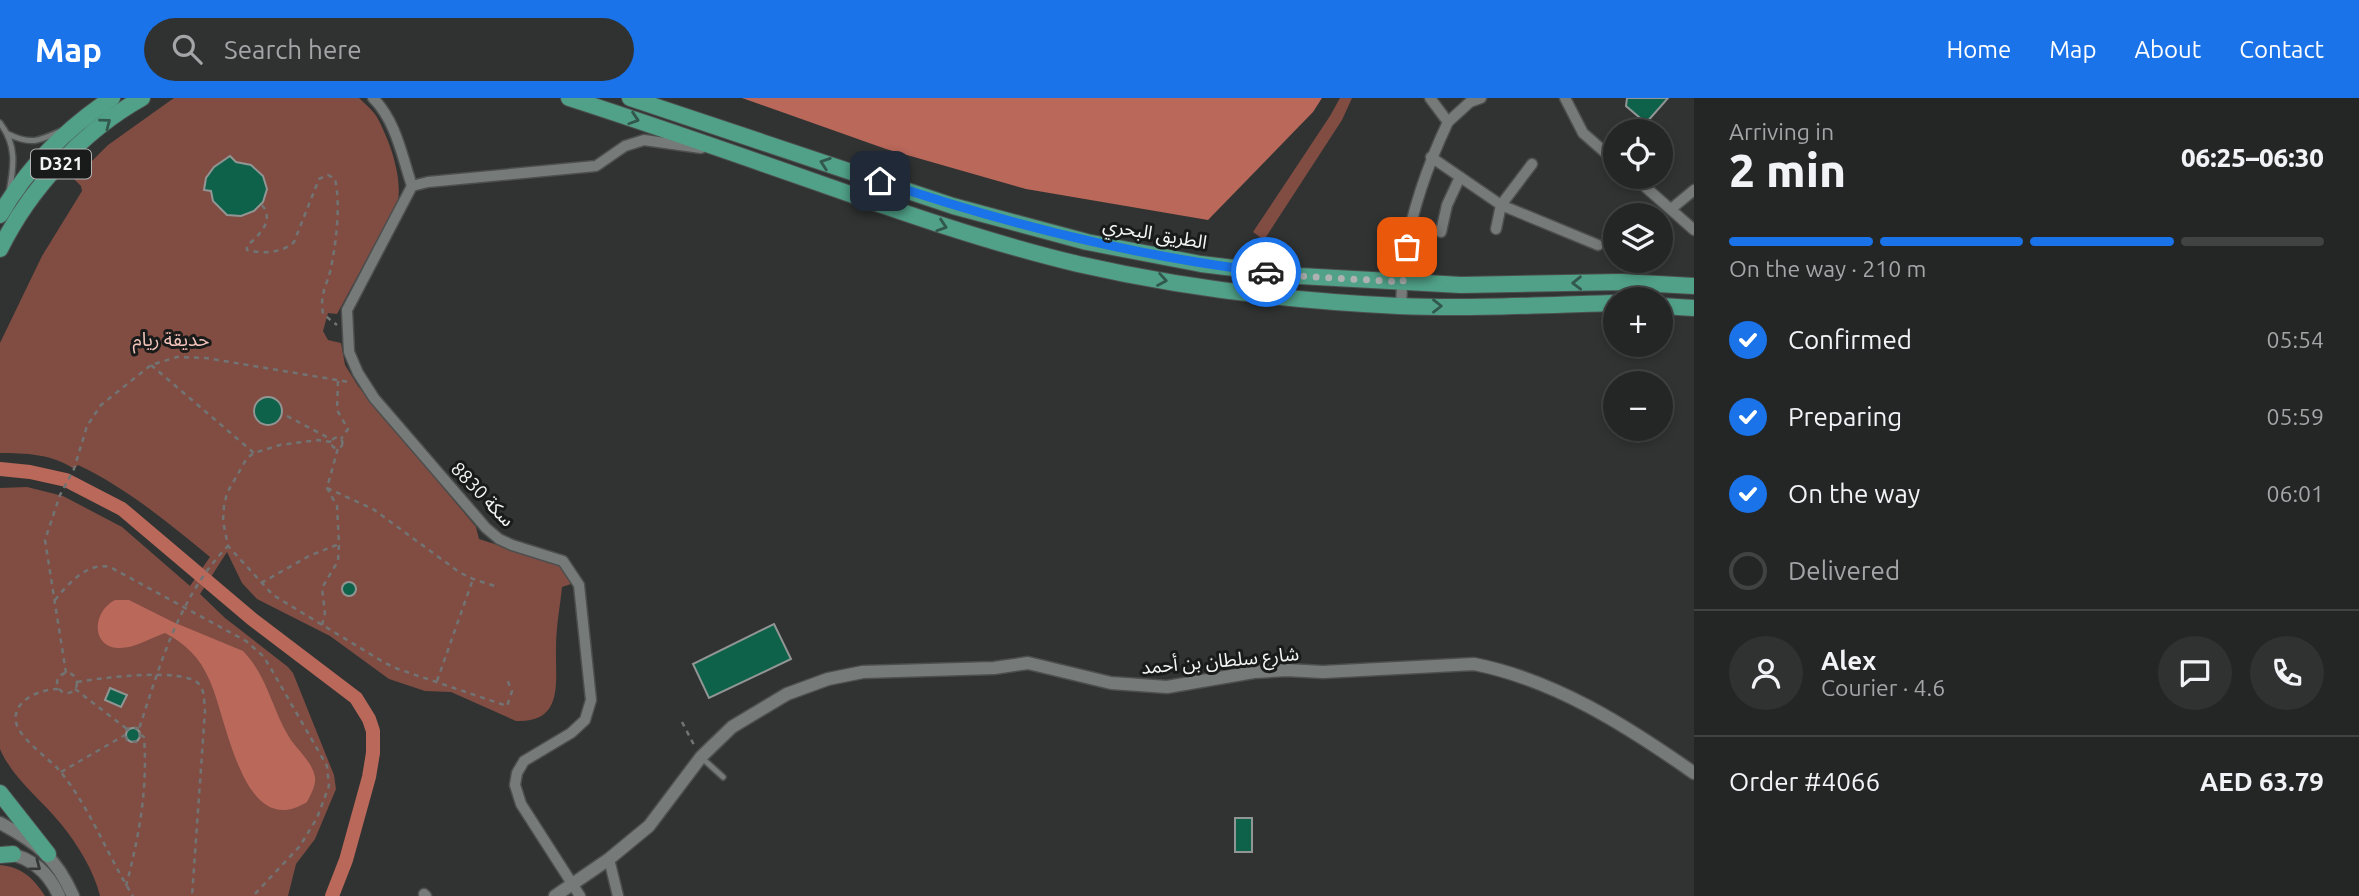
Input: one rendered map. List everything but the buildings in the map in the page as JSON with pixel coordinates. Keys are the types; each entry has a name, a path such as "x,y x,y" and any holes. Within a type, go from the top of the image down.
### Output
{"main road":[{"name":"D321","path":"3,210 22,182 51,149 79,122 112,98"},
{"name":"D321","path":"0,249 18,218 63,161 90,135 142,98"},
{"path":"569,98 947,228 1080,264 1212,288 1292,298 1401,306 1603,303"},
{"name":"الطريق البحري","path":"630,98 953,206 1087,242 1226,267 1300,276 1461,285 1621,282 1694,286"},
{"path":"1673,307 1694,309"},
{"path":"0,793 48,855"}],"street":[{"path":"373,98 393,126 412,186 428,181 596,166 625,146 644,140 728,151"},
{"path":"1430,98 1448,122"},
{"path":"1401,306 1404,257 1431,157 1448,122 1470,102 1481,98"},
{"path":"1565,98 1583,133 1603,150"},
{"path":"1431,157 1501,205 1598,245"},
{"path":"1496,229 1501,205 1532,164"},
{"path":"1441,232 1447,205 1460,177"},
{"name":"سكة 8830","path":"412,186 347,310 349,352 358,373 374,398 486,528 512,545 563,561 579,585 591,701 584,720 571,733 524,761 517,773 515,785 521,804 580,896"},
{"path":"1648,189 1664,203"},
{"path":"1673,207 1694,190"},
{"path":"1673,211 1694,230"},
{"name":"شارع سلطان بن أحمد","path":"555,896 609,859 649,826 701,757 732,727 787,694 828,679 863,672 994,668 1028,663 1111,683 1167,687 1254,672 1323,672 1474,664 1540,684 1584,704 1654,745 1694,773"},
{"path":"0,823 23,835 48,855 65,878 73,896"},
{"path":"4,853 29,860 40,868 60,896"},
{"path":"609,859 618,896"}],"lane":[{"path":"8,134 23,141 40,140 79,122"},
{"path":"0,123 13,147 14,167 3,210"},
{"path":"701,757 723,777"}],"path":[{"path":"262,205 266,209 267,223 247,246 247,250 257,253 289,248 294,242 319,180 328,175 335,179 338,192 335,239 330,271 321,299 323,314 332,323 347,328"},
{"path":"65,673 46,540 60,495 74,469 93,413 151,365 177,357 206,358 366,385"},
{"path":"151,365 254,453"},
{"path":"322,625 325,613 322,587 338,561 339,544 337,506 327,488 338,448 342,446 341,439 348,429 337,410 338,380"},
{"path":"287,416 325,436 332,446 338,448"},
{"path":"331,442 335,438 341,439"},
{"path":"331,442 299,442 254,453 241,468 227,493 223,521 228,546 280,600 398,669 507,706 512,691 506,677"},
{"path":"327,488 373,509 459,572 498,587"},
{"path":"261,583 309,556 339,544"},
{"path":"126,886 144,799 144,737 138,729 178,620 195,587 228,546"},
{"path":"54,600 74,579 87,571 103,566 110,567 246,641 263,656 327,766 329,786 300,846 253,896"},
{"path":"437,681 473,579"},
{"path":"58,689 58,677 65,673 73,675 77,682 75,690"},
{"path":"77,682 104,677 178,675 198,682 204,697 192,896"},
{"path":"75,690 64,694 58,689 40,692 29,698 17,712 16,720 24,737 60,772 89,814 133,896"},
{"path":"75,690 127,729"},
{"path":"682,722 701,757"},
{"path":"127,729 138,729"},
{"path":"60,772 125,735 127,729"},
{"path":"125,735 127,740 133,743 138,741 141,735"}],"green space":[{"name":"حديقة ريام","path":"174,98 359,98 374,113 394,159 398,201 337,314 328,313 323,331 328,340 341,343 345,365 358,386 476,527 479,539 560,565 571,584 562,587 554,698 543,715 532,720 516,721 451,692 425,691 389,679 330,636 257,599 242,583 227,552 200,594 225,618 293,673 334,775 336,789 315,839 296,864 288,896 100,896 90,868 73,841 20,779 0,749 0,488 27,487 63,496 122,527 190,586 210,557 130,495 78,465 74,469 48,457 0,453 0,343 42,256 82,191 74,179 108,145"},
{"path":"1340,98 1352,98 1342,120 1264,240 1253,232"},
{"path":"0,865 26,874 45,896 0,896"}],"shaded area":[{"path":"742,98 1322,98 1313,112 1208,220 1026,189 886,149"},
{"path":"115,600 129,600 173,622 243,651 264,681 289,737 313,771 315,784 307,802 285,810 267,805 252,791 240,770 205,671 179,641 165,633 124,648 109,646 103,641 99,635 99,619 102,612"}],"waterway":[{"path":"0,469 66,480 122,509 252,619 356,698 373,731 373,753 346,860 332,896"}],"way so far":[{"path":"1266,272 1403,282 1407,247"}],"route":[{"path":"880,181 953,206 1087,242 1202,264 1266,272"}]}
